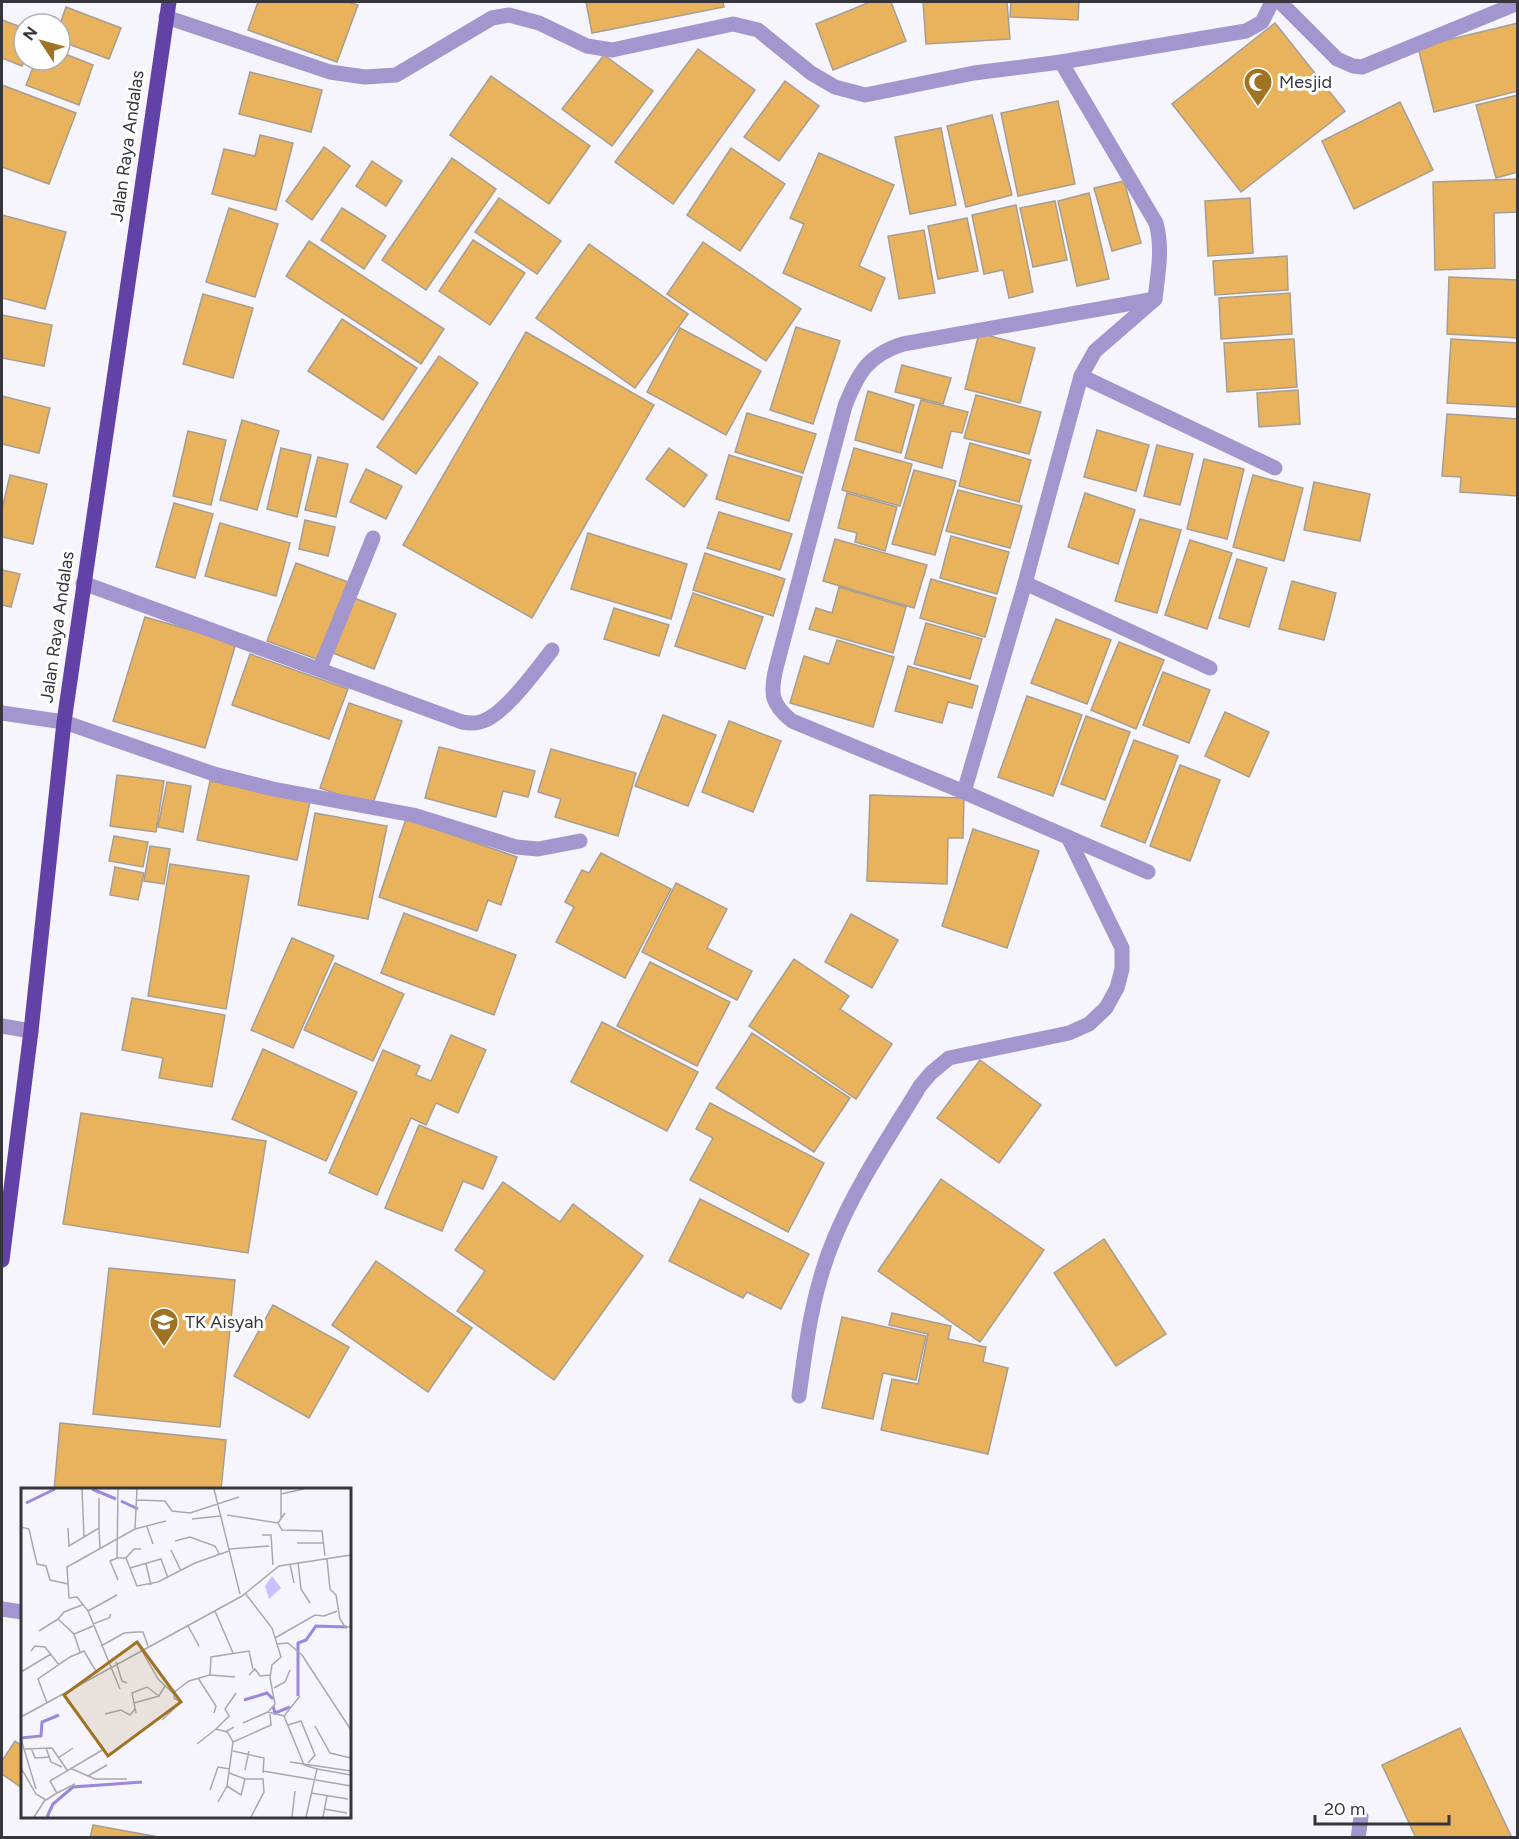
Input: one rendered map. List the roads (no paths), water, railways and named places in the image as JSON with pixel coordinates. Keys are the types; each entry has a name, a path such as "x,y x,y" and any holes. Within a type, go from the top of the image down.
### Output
{"main road":[{"name":"Jalan Raya Andalas","path":"2,1260 31,1031 64,722 169,2"}],"street":[{"path":"166,17 330,72 365,77 396,75 492,18 509,15 539,23 587,46 612,50 733,24 758,30 792,60 836,87 865,95 975,73 1061,62 1246,31 1262,22 1272,2"},
{"path":"1280,2 1337,59 1345,64 1362,66 1518,3"},
{"path":"964,792 1025,583 1081,376 1095,351 1155,299 1160,252 1160,236 1156,223 1061,62"},
{"path":"1148,872 964,792 792,722 782,714 772,693 776,668 845,406 863,368 874,358 895,346 1155,299"},
{"path":"1081,376 1275,468"},
{"path":"320,668 373,538"},
{"path":"83,583 320,668 462,722 482,722 501,711 552,650"},
{"path":"1025,583 1209,668"},
{"path":"2,713 64,722 214,774 273,789 413,815 516,848 538,849 580,841"},
{"path":"800,1396 807,1331 819,1282 834,1239 863,1181 920,1086 949,1058 1069,1033 1089,1024 1106,1008 1118,988 1122,969 1122,948 1068,837"},
{"path":"2,1026 31,1031"},
{"path":"2,1609 21,1612"},
{"path":"1358,1838 1361,1817"}],"place":[{"name":"Mesjid","path":"1258,108"},
{"name":"TK Aisyah","path":"164,1348"}]}
